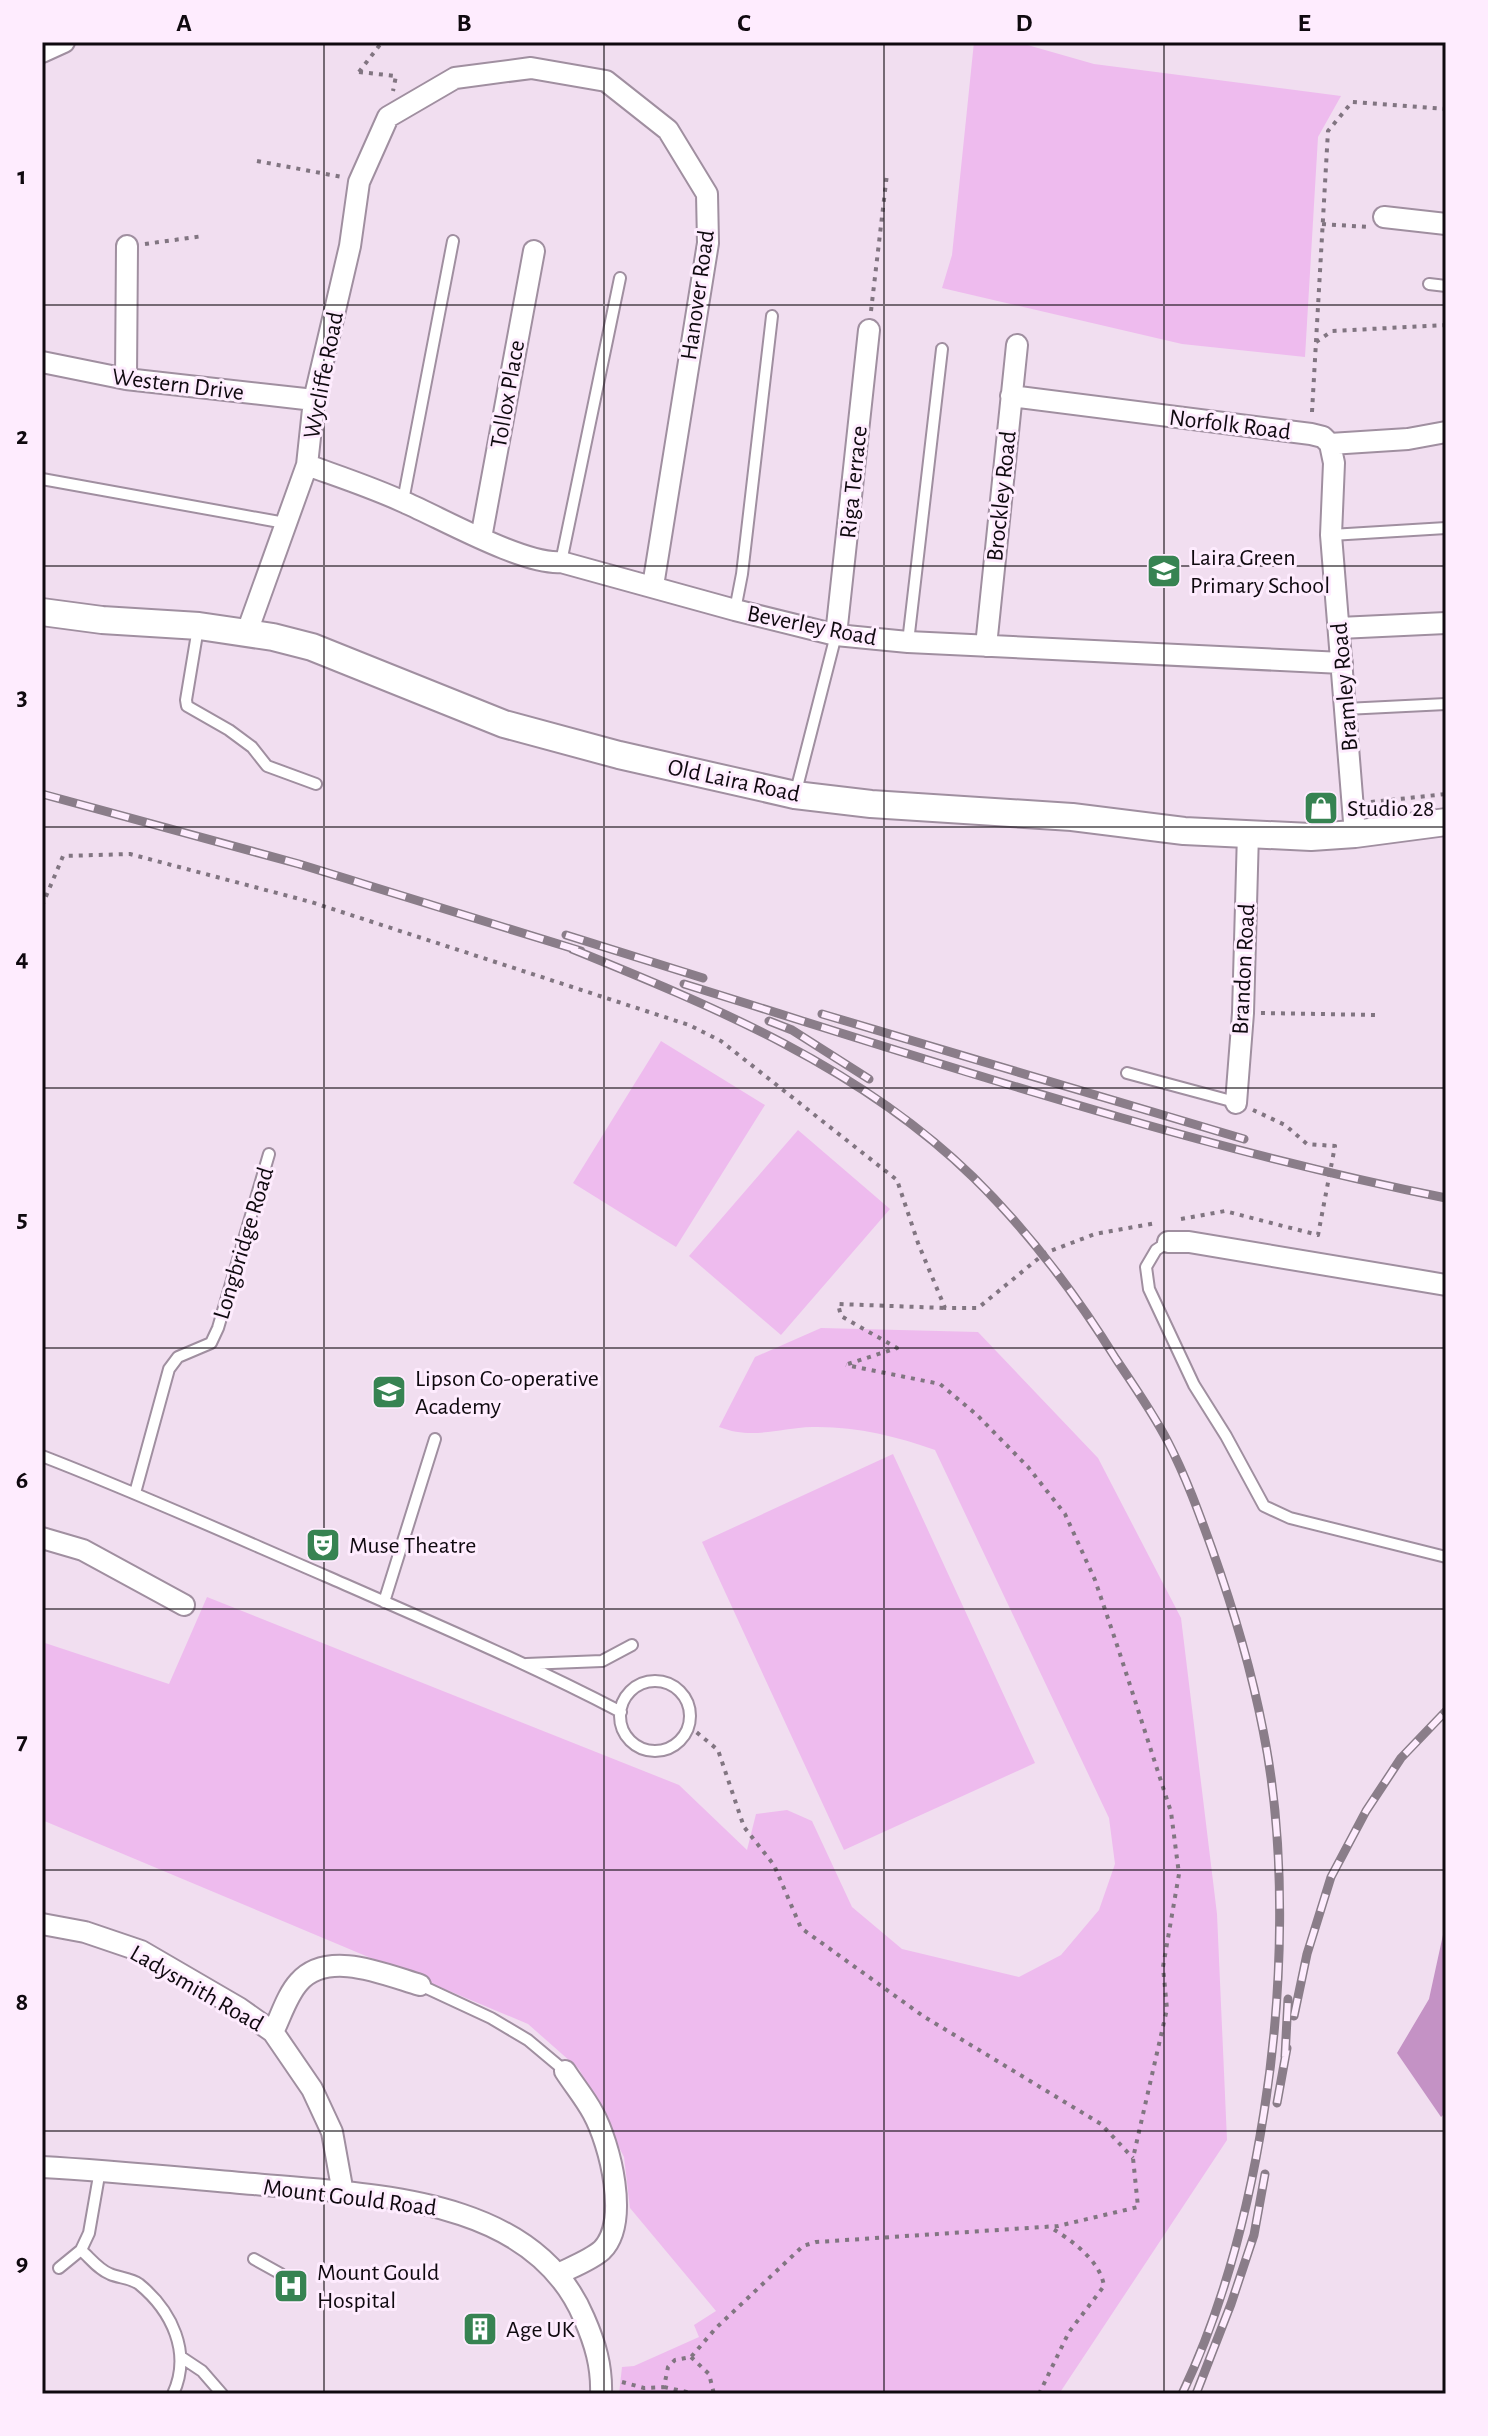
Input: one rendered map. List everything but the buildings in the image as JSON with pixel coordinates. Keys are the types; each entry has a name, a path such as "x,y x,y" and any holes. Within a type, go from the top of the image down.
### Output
{"main road":[{"name":"Old Laira Road","path":"42,612 247,632 312,647 504,724 619,755 795,795 871,804 1072,817 1184,831 1311,837 1446,822"}],"street":[{"path":"42,52 64,42"},
{"name":"Hanover Road","path":"388,117 455,78 531,68 606,81 668,130 707,194 708,243 653,586"},
{"name":"Wycliffe Road","path":"247,632 307,465 314,400 350,246 359,182 388,117"},
{"path":"1384,217 1446,224"},
{"path":"126,379 127,246"},
{"name":"Tollox Place","path":"481,538 534,251"},
{"name":"Riga Terrace","path":"836,635 869,330"},
{"name":"Brockley Road","path":"986,646 1017,345"},
{"name":"Western Drive","path":"42,362 126,379 314,400"},
{"name":"Norfolk Road","path":"1011,396 1311,434 1323,437 1330,444"},
{"path":"1330,444 1408,439 1446,432"},
{"name":"Bramley Road","path":"1330,444 1334,463 1331,535 1355,834"},
{"name":"Beverley Road","path":"307,465 403,501 481,538 547,563 561,562 836,635 908,642 1342,663"},
{"path":"1339,628 1446,623"},
{"name":"Brandon Road","path":"1235,1102 1243,1013 1248,833"},
{"path":"1168,1242 1189,1242 1446,1285"},
{"path":"42,1538 83,1550 184,1605"},
{"name":"Ladysmith Road","path":"42,1924 85,1932 141,1951 239,2008 273,2032 312,2089 332,2132 343,2193"},
{"path":"273,2032 300,1981 315,1971 334,1966 366,1969 420,1985"},
{"path":"558,2274 602,2250 614,2230 615,2197 606,2144 593,2114 565,2071"},
{"name":"Mount Gould Road","path":"42,2167 430,2203 483,2223 529,2248 558,2274 576,2299 596,2346 601,2385"}],"lane":[{"path":"403,501 453,241"},
{"path":"561,562 620,278"},
{"path":"1429,284 1446,286"},
{"path":"735,610 742,574 772,316"},
{"path":"908,642 942,349"},
{"path":"42,479 285,523"},
{"path":"1331,535 1446,528"},
{"path":"199,626 187,706 252,747 267,766 316,784"},
{"path":"795,795 836,635"},
{"path":"1345,709 1446,704"},
{"path":"1127,1073 1235,1102"},
{"name":"Longbridge Road","path":"135,1493 169,1369 178,1357 211,1343 218,1328 269,1154"},
{"path":"1168,1242 1156,1250 1146,1267 1149,1289 1194,1385 1264,1506 1290,1518 1446,1557"},
{"path":"384,1602 435,1439"},
{"path":"42,1456 135,1493 384,1602 524,1664 621,1712"},
{"path":"524,1664 602,1661 632,1645"},
{"path":"666,1682 684,1695 690,1715 689,1726 676,1744 654,1751 633,1743 626,1734 621,1712 623,1702 636,1686 666,1682"},
{"path":"420,1985 491,2018 528,2040 565,2071"},
{"path":"59,2268 81,2250 89,2233 100,2170"},
{"path":"81,2250 106,2273 136,2281 165,2311 175,2329 181,2357 178,2384 173,2394"},
{"path":"254,2259 281,2274"},
{"path":"181,2357 202,2371 222,2394"}],"path":[{"path":"382,42 359,72 396,76 388,117"},
{"path":"1311,434 1328,131 1352,102 1446,109"},
{"path":"257,161 359,182"},
{"path":"869,330 887,174"},
{"path":"1322,224 1378,228 1384,217"},
{"path":"127,246 203,236"},
{"path":"1316,342 1332,331 1446,325"},
{"path":"1353,803 1446,794"},
{"path":"42,906 63,856 130,854 311,902 689,1025 721,1041 897,1180 944,1307"},
{"path":"1243,1013 1377,1015"},
{"path":"664,2387 668,2367 675,2360 691,2357 716,2328 803,2246 816,2242 1048,2227 1138,2207 1133,2158 1167,2009 1163,1967 1179,1874 1171,1812 1146,1729 1095,1580 1065,1514 1028,1467 977,1415 940,1384 846,1365 897,1348 841,1316 838,1304 978,1308 1045,1253 1095,1234 1225,1211 1318,1235 1335,1146 1307,1144 1285,1125 1235,1102"},
{"path":"689,1726 718,1750 744,1827 774,1865 801,1928 923,2016 1101,2124 1133,2158"},
{"path":"1039,2394 1069,2332 1104,2286 1097,2267 1080,2250 1048,2227"},
{"path":"691,2357 709,2374 714,2394"},
{"path":"601,2385 664,2387 696,2394"},
{"path":"644,2388 648,2394"}],"shaded area":[{"path":"974,42 1017,42 1094,64 1341,96 1318,137 1305,357 1182,344 942,288 952,255"},
{"path":"661,1041 765,1105 676,1247 573,1183"},
{"path":"798,1130 890,1209 781,1335 689,1256"},
{"path":"821,1328 978,1332 1098,1458 1181,1618 1217,1914 1227,2140 1059,2394 619,2394 622,2367 634,2366 699,2337 694,2325 716,2311 630,2208 624,2157 579,2069 528,2024 42,1820 42,1642 169,1684 207,1597 679,1785 747,1850 756,1814 787,1810 812,1821 852,1907 902,1949 1019,1977 1061,1955 1099,1910 1115,1864 1109,1818 935,1450 890,1436 844,1428 812,1427 743,1433 719,1427 755,1357"},
{"path":"893,1454 1035,1763 844,1850 702,1542"},
{"path":"1446,1921 1446,2112 1441,2117 1397,2053 1429,1999"}],"railway":[{"path":"42,794 299,864 581,951"},
{"path":"566,935 703,978"},
{"path":"572,949 679,994 784,1044 883,1103 929,1138 993,1198 1032,1241 1067,1287 1150,1410 1186,1482 1227,1593 1258,1707 1271,1775 1276,1823 1280,1921 1270,2066 1251,2184 1222,2291 1182,2394"},
{"path":"684,984 1158,1128 1253,1154 1446,1198"},
{"path":"822,1014 1244,1139"},
{"path":"769,1021 792,1030 869,1079"},
{"path":"1294,2016 1307,1954 1331,1877 1366,1811 1401,1758 1446,1711"},
{"path":"1285,2057 1288,1999"},
{"path":"1277,2103 1287,2048"},
{"path":"1196,2394 1254,2235 1265,2174"}],"place":[{"name":"Laira Green Primary School","path":"1164,571"},
{"name":"Studio 28","path":"1321,808"},
{"name":"Lipson Co-operative Academy","path":"389,1392"},
{"name":"Muse Theatre","path":"323,1545"},
{"name":"Mount Gould Hospital","path":"291,2286"},
{"name":"Age UK","path":"480,2329"}]}
